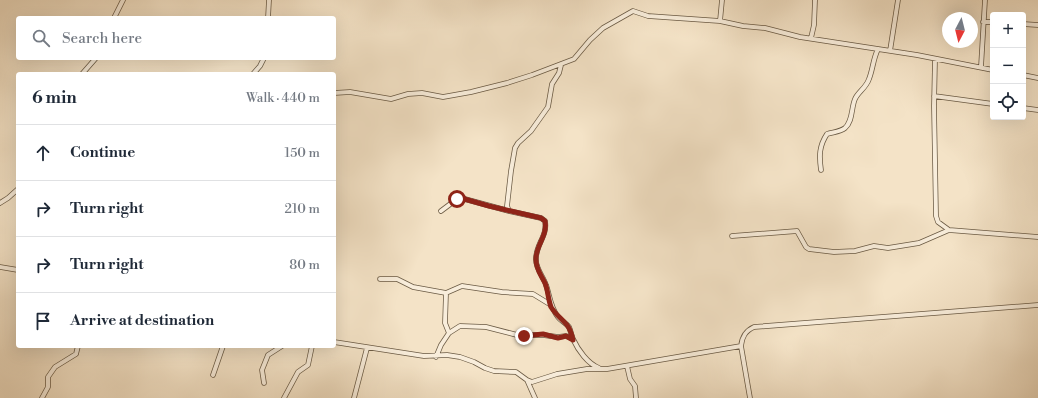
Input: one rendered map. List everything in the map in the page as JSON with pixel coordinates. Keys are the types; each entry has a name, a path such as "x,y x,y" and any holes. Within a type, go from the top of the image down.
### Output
{"street":[{"path":"115,16 123,0"},
{"path":"268,16 270,0"},
{"path":"720,21 722,0"},
{"path":"810,38 814,25 815,0"},
{"path":"890,51 898,0"},
{"path":"981,67 985,0"},
{"path":"336,93 350,92 391,99 408,94 422,93 443,97 472,92 507,83 574,59 590,40 603,28 633,11 648,16 720,21 743,26 766,28 800,37 890,51 990,69"},
{"path":"983,22 990,22"},
{"path":"1026,24 1038,25"},
{"path":"821,170 819,155 823,139 827,134 842,130 847,126 855,98 864,90 869,79 873,58 878,49"},
{"path":"935,59 934,96 936,216 938,222 949,230"},
{"path":"84,72 94,60"},
{"path":"254,72 263,60"},
{"path":"510,211 507,206 515,148 518,143 531,131 548,107 552,84 559,73 560,65"},
{"path":"1026,76 1038,78"},
{"path":"934,96 990,104"},
{"path":"1026,108 1038,110"},
{"path":"0,203 16,191"},
{"path":"441,211 457,199 461,198 541,218 545,221 545,233 537,250 537,268 546,284 551,305 558,317 568,326 573,340 582,353 593,366 601,369"},
{"path":"732,236 797,231 806,247 809,249 834,252 855,251 874,246 888,248 919,243 949,230 1038,237"},
{"path":"0,267 16,270"},
{"path":"380,279 397,279 413,287 446,293 462,286 502,292 532,294 551,305"},
{"path":"446,293 445,323 449,333"},
{"path":"750,398 741,346 743,336 750,329 768,325 1038,305"},
{"path":"436,356 449,333 460,326 486,327 517,335 543,334 558,338 566,336 573,340"},
{"path":"336,342 424,356 460,356 494,371 516,372 532,382 557,374 587,369 607,369 627,366 741,346"},
{"path":"42,398 48,387 48,377 55,368 76,354 78,348"},
{"path":"213,375 222,348"},
{"path":"264,383 262,370 268,355 279,348"},
{"path":"284,398 298,372 308,365 312,348"},
{"path":"354,398 367,348"},
{"path":"627,366 630,379 635,386 636,398"},
{"path":"527,380 535,398"}],"route":[{"path":"457,199 461,198 541,218 545,221 545,233 537,250 537,268 546,284 551,305 558,317 568,326 573,340 566,336 558,338 543,334 524,336"}]}
